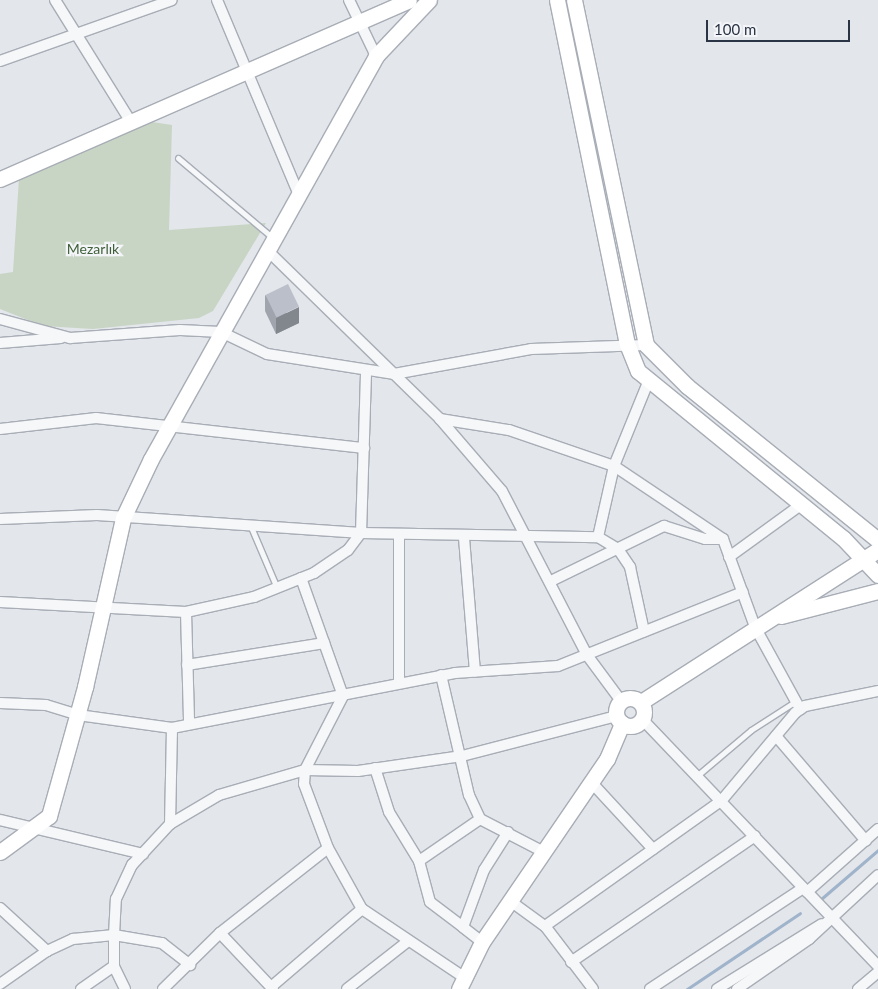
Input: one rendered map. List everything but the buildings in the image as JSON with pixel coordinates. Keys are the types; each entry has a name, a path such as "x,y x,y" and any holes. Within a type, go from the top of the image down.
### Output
{"street":[{"path":"55,0 75,37 131,122"},
{"path":"0,61 75,37 172,0"},
{"path":"217,0 298,193"},
{"path":"349,0 356,23 376,56"},
{"path":"0,179 409,0"},
{"path":"0,852 40,826 50,816 78,715 101,604 123,518 168,427 376,56 429,0"},
{"path":"557,0 628,344 638,371 843,538 862,561 878,574"},
{"path":"574,0 646,345 687,386 878,540"},
{"path":"270,244 394,374 440,419 502,491 530,539 587,655 621,701 619,720 592,783 512,903 482,942 462,983 362,908 328,848 304,784 305,770 343,696 301,578"},
{"path":"0,319 70,338"},
{"path":"0,343 180,330 220,332 267,354 394,374 531,348 646,345"},
{"path":"0,602 101,604 186,612 277,588 301,578 348,550 361,533 366,370"},
{"path":"598,537 614,466 649,380"},
{"path":"0,429 96,418 364,448"},
{"path":"440,419 509,430 614,466 723,539 754,627 798,705"},
{"path":"730,558 802,504"},
{"path":"0,519 97,514 123,518 252,528 464,538 598,537 618,549 630,567 644,630"},
{"path":"551,581 664,526 705,539 723,539"},
{"path":"399,683 400,535"},
{"path":"464,538 475,672"},
{"path":"641,702 754,627 770,619 878,550"},
{"path":"770,619 878,591"},
{"path":"0,703 46,705 78,715 172,728 189,722 343,696 441,675 558,666 742,592"},
{"path":"186,612 189,722"},
{"path":"187,665 324,642"},
{"path":"441,675 462,756 469,795 480,820 508,832 546,853"},
{"path":"545,926 722,800 776,736 798,705 878,691"},
{"path":"621,701 633,698 641,702"},
{"path":"641,702 642,719 699,774 832,919 878,966"},
{"path":"125,989 114,966 114,934 116,899 132,865 170,824 219,795 305,770 375,768 462,756 619,720 635,725 642,719"},
{"path":"170,824 172,728"},
{"path":"776,736 866,841"},
{"path":"375,768 389,812 419,861 430,902 482,942"},
{"path":"592,783 653,849"},
{"path":"0,820 40,826 79,841 143,854"},
{"path":"419,861 480,820"},
{"path":"650,989 805,890 866,841 878,829"},
{"path":"463,927 484,870 508,832"},
{"path":"571,962 755,836"},
{"path":"163,989 190,965 220,933 328,848"},
{"path":"736,989 832,919 878,875"},
{"path":"512,903 545,926 593,989"},
{"path":"0,908 47,950"},
{"path":"220,933 272,988 362,908"},
{"path":"721,988 801,933 832,919"},
{"path":"0,984 47,950 73,939 114,934 162,943 190,965"},
{"path":"347,989 406,942"},
{"path":"81,989 114,966"},
{"path":"858,989 878,972"}],"lane":[{"path":"178,158 270,244"},
{"path":"252,528 277,588"},
{"path":"699,774 751,730 798,705"}],"green space":[{"name":"Mezarlık","path":"152,122 172,125 169,230 266,223 213,311 199,318 93,329 43,326 0,309 0,274 13,272 19,178"}],"waterway":[{"path":"821,899 878,850"},
{"path":"687,989 800,913"}]}
